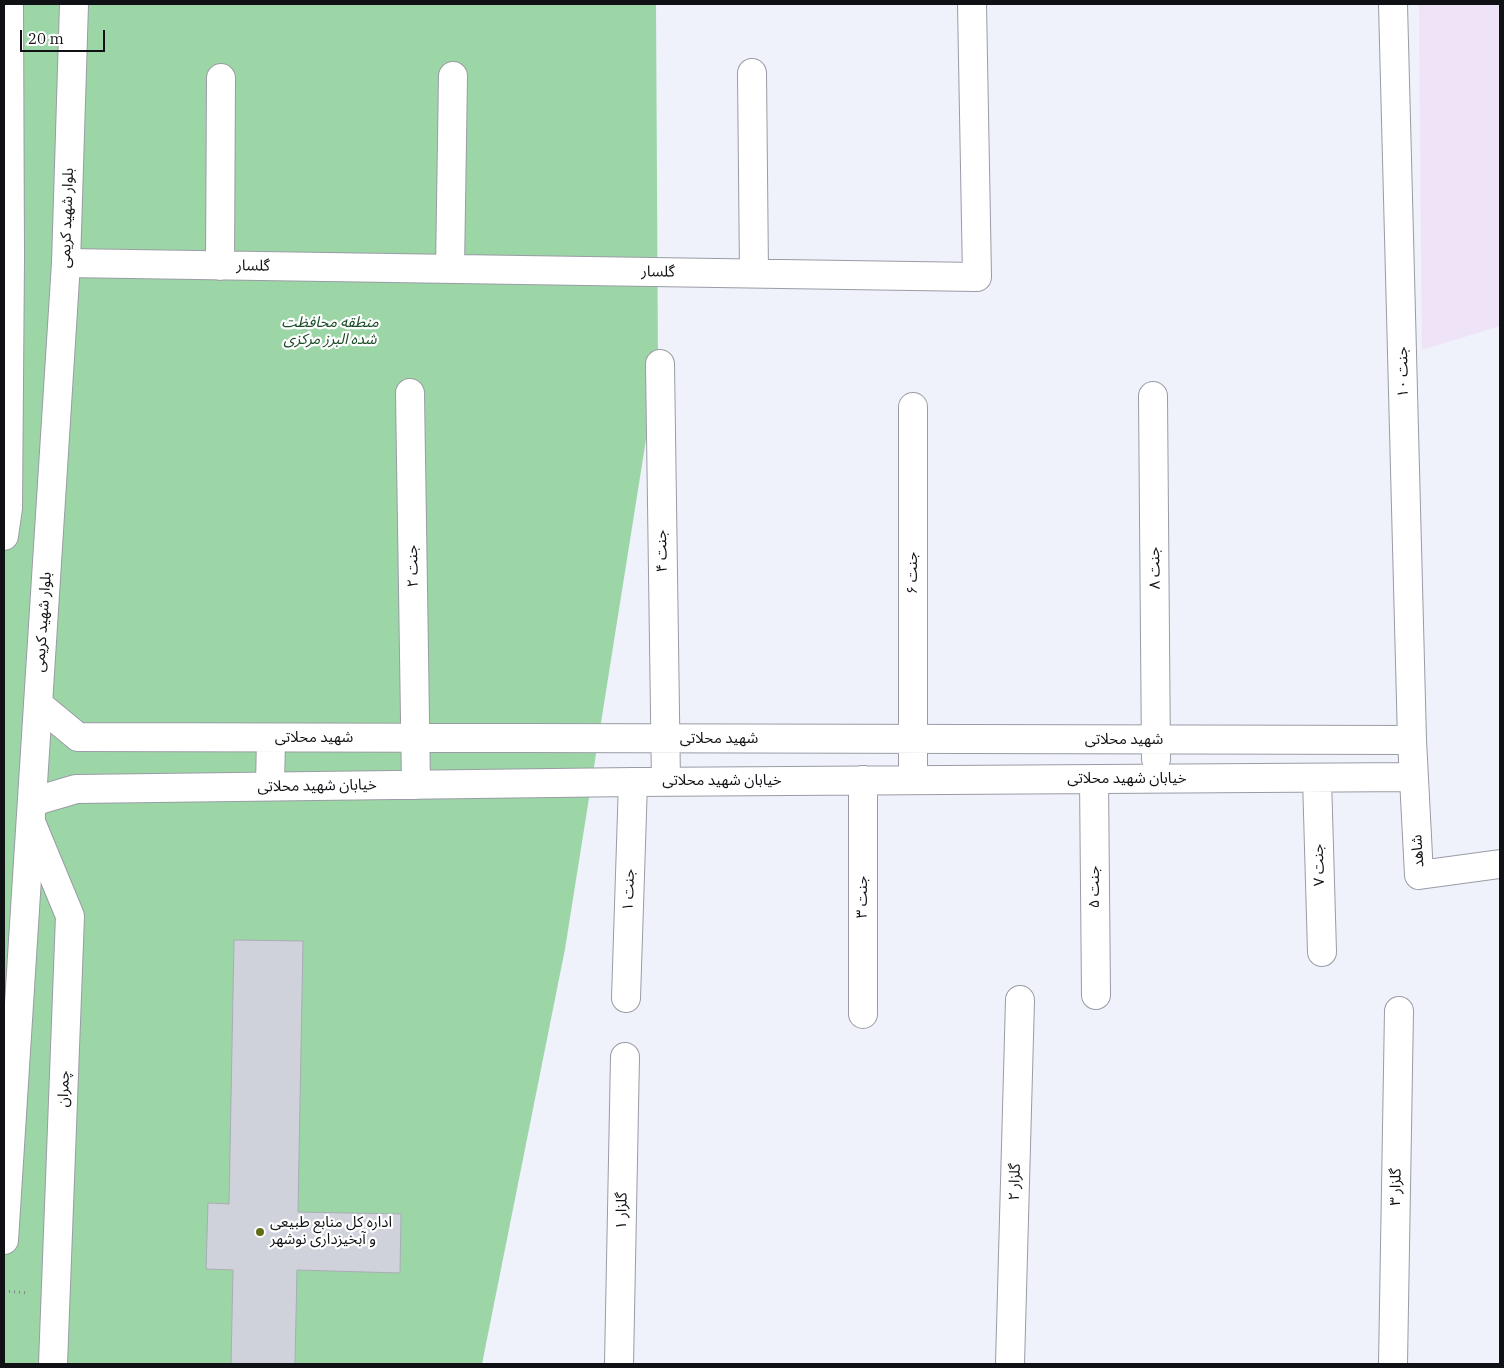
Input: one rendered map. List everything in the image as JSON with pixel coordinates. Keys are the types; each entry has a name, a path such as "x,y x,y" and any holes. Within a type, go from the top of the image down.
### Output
{"street":[{"path":"4,536 8,508 9,4"},
{"path":"10,52 21,4"},
{"name":"بلوار شهید کریمی","path":"4,1240 66,263 74,4"},
{"name":"گلسار","path":"66,263 977,277 972,4"},
{"name":"جنت ۱۰","path":"1393,4 1414,777"},
{"path":"752,74 754,273"},
{"path":"450,269 452,76"},
{"path":"220,266 221,78"},
{"name":"جنت ۴","path":"660,364 666,782"},
{"name":"جنت ۲","path":"410,393 416,785"},
{"name":"جنت ۸","path":"1153,396 1156,778"},
{"name":"جنت ۶","path":"913,407 913,780"},
{"name":"شهید محلاتی","path":"38,704 78,738 1412,740"},
{"path":"270,786 271,738"},
{"name":"خیابان شهید محلاتی","path":"31,812 76,788 863,780 1414,777"},
{"name":"شاهد","path":"1414,777 1419,875 1500,864"},
{"name":"جنت ۷","path":"1316,778 1322,952"},
{"name":"جنت ۵","path":"1094,779 1096,995"},
{"name":"جنت ۳","path":"863,780 863,1014"},
{"name":"جنت ۱","path":"626,998 633,782"},
{"name":"چمران","path":"31,812 70,916 53,1364"},
{"name":"گلزار ۲","path":"1010,1364 1020,1000"},
{"name":"گلزار ۳","path":"1393,1364 1399,1010"},
{"name":"گلزار ۱","path":"619,1364 625,1057"}],"shaded area":[{"path":"1419,4 1500,4 1500,326 1422,350"}],"green space":[{"name":"منطقه محافظت شده البرز مرکزی","path":"4,4 656,4 658,364 565,949 482,1364 4,1364"}],"building":[{"path":"234,940 303,941 298,1212 401,1214 400,1273 297,1270 295,1364 231,1364 233,1270 206,1269 208,1203 229,1204"}],"place":[{"name":"اداره كل منابع طبيعی و آبخيزداری نوشهر","path":"260,1232"}]}
